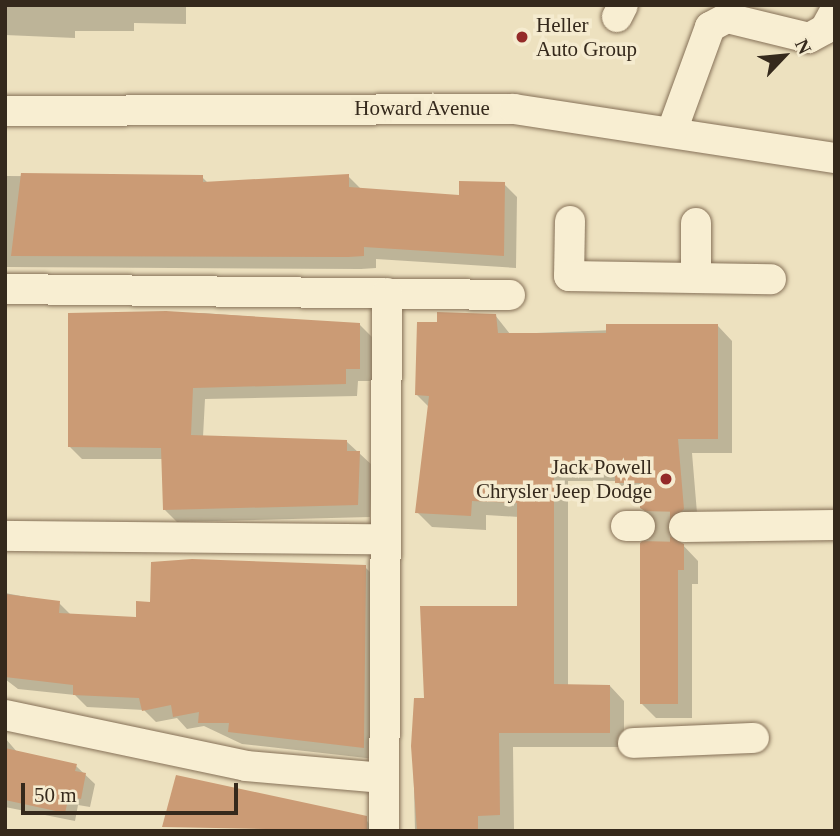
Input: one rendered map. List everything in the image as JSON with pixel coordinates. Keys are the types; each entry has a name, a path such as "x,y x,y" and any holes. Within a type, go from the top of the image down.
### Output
{"street":[{"path":"672,131 710,27 745,13 809,38 825,29 835,11"},
{"name":"Howard Avenue","path":"5,111 514,108 835,158"},
{"path":"570,221 569,276 771,279"},
{"path":"696,223 696,278"},
{"path":"5,289 510,295"},
{"path":"384,831 387,293"},
{"path":"684,527 835,524"},
{"path":"5,536 385,539"},
{"path":"5,715 246,766 383,778"},
{"path":"633,743 754,738"}],"building":[{"path":"21,173 203,175 203,182 349,174 349,187 459,195 459,181 505,182 504,256 364,247 364,256 348,257 11,256"},
{"path":"166,311 360,323 360,369 346,369 346,384 193,388 191,435 347,440 347,451 360,451 358,505 163,510 161,448 68,447 68,313"},
{"path":"437,312 496,314 498,333 606,333 606,324 718,324 718,439 678,439 684,509 667,527 669,536 684,544 684,570 678,570 678,704 640,704 640,543 657,527 655,517 640,508 640,483 615,483 615,467 554,467 554,684 610,685 610,733 499,733 500,815 478,816 478,831 417,831 411,746 414,698 424,698 420,606 517,606 517,503 472,501 471,516 415,513 429,396 415,395 417,322 437,322"},
{"path":"192,559 366,565 364,748 228,732 229,723 198,723 199,712 173,717 171,705 142,711 139,698 73,695 73,685 5,677 5,594 60,601 59,613 136,617 136,601 150,602 151,562"},
{"path":"5,748 77,764 75,771 86,773 81,799 69,796 65,813 5,800"},
{"path":"176,775 367,816 367,831 162,827"}],"tunnel":[{"path":"640,526 684,527"}],"place":[{"name":"Heller Auto Group","path":"522,37"},
{"name":"Jack Powell Chrysler Jeep Dodge","path":"666,479"}]}
